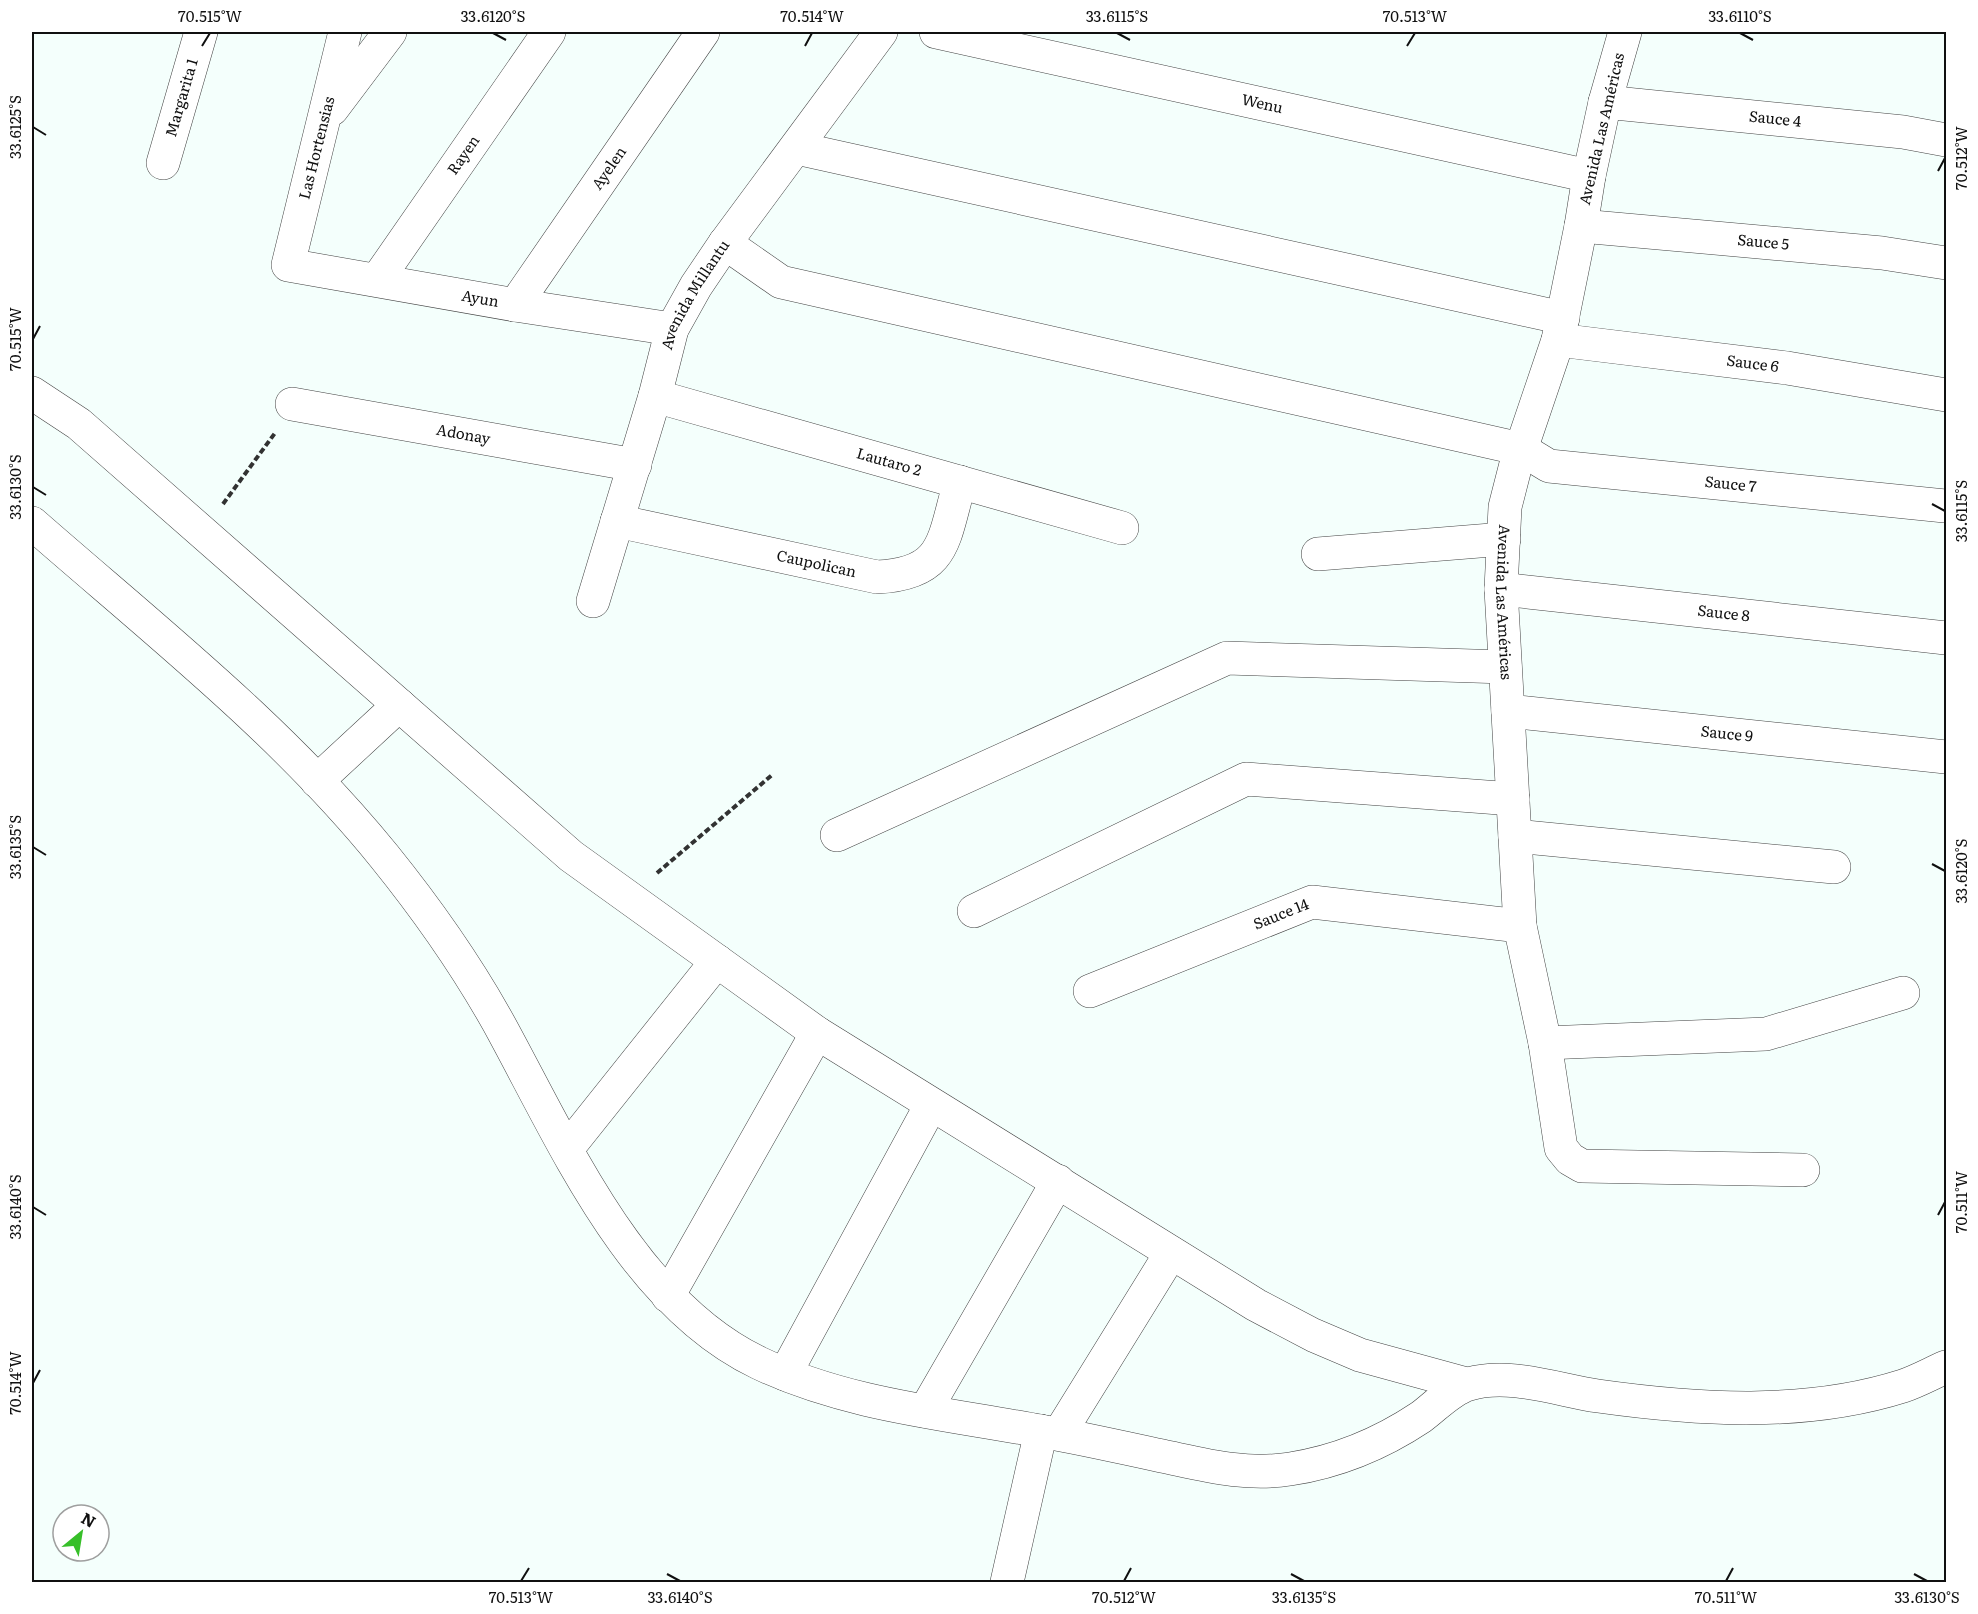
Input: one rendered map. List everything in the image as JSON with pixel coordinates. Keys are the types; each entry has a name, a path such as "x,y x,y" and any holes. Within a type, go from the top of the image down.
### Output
{"street":[{"name":"Margarita 1","path":"163,163 201,32"},
{"name":"Las Hortensias","path":"288,265 345,32"},
{"path":"324,121 390,32"},
{"name":"Rayen","path":"377,280 549,32"},
{"name":"Ayelen","path":"515,304 703,32"},
{"name":"Avenida Millantu","path":"593,601 655,396 672,329 696,286 725,243 882,32"},
{"name":"Wenu","path":"936,32 1589,176"},
{"name":"Avenida Las Américas","path":"1624,32 1605,102 1589,176 1561,329 1521,449 1505,507 1501,589 1520,926 1545,1043 1561,1148 1570,1159 1582,1166 1803,1170"},
{"name":"Sauce 4","path":"1605,102 1903,132 1947,140"},
{"name":"Sauce 6","path":"796,148 1561,329 1947,395"},
{"name":"Sauce 5","path":"1581,226 1882,253 1947,263"},
{"name":"Sauce 7","path":"725,243 781,282 1521,449 1549,466 1945,506"},
{"name":"Ayun","path":"288,265 672,329"},
{"path":"32,393 79,424 571,856 817,1033 1256,1305 1313,1335 1360,1355 1466,1384 1505,1381 1535,1383 1602,1396 1698,1406 1780,1406 1821,1403 1904,1385 1947,1367"},
{"name":"Lautaro 2","path":"655,396 1122,528"},
{"name":"Adonay","path":"292,404 634,465"},
{"name":"Caupolican","path":"617,521 877,577 898,576 926,566 939,550 960,482"},
{"path":"32,523 213,680 317,781 387,860 461,961 496,1019 589,1189 668,1296 694,1321 724,1344 754,1361 832,1391 881,1403 1050,1432 1235,1472 1293,1469 1365,1448 1422,1416 1466,1384"},
{"path":"1318,554 1504,538"},
{"name":"Sauce 8","path":"1501,589 1947,638"},
{"path":"837,835 1227,658 1505,667"},
{"path":"317,781 399,705"},
{"name":"Sauce 9","path":"1508,711 1947,757"},
{"path":"974,911 1246,779 1513,799"},
{"path":"1515,836 1834,867"},
{"name":"Sauce 14","path":"1090,991 1312,902 1520,926"},
{"path":"567,1149 717,961"},
{"path":"1545,1043 1766,1034 1902,993"},
{"path":"668,1296 817,1033"},
{"path":"785,1374 931,1105"},
{"path":"925,1411 1058,1181"},
{"path":"1008,1582 1050,1432 1171,1253"}],"path":[{"path":"218,512 270,442"},
{"path":"655,875 772,776"}]}
